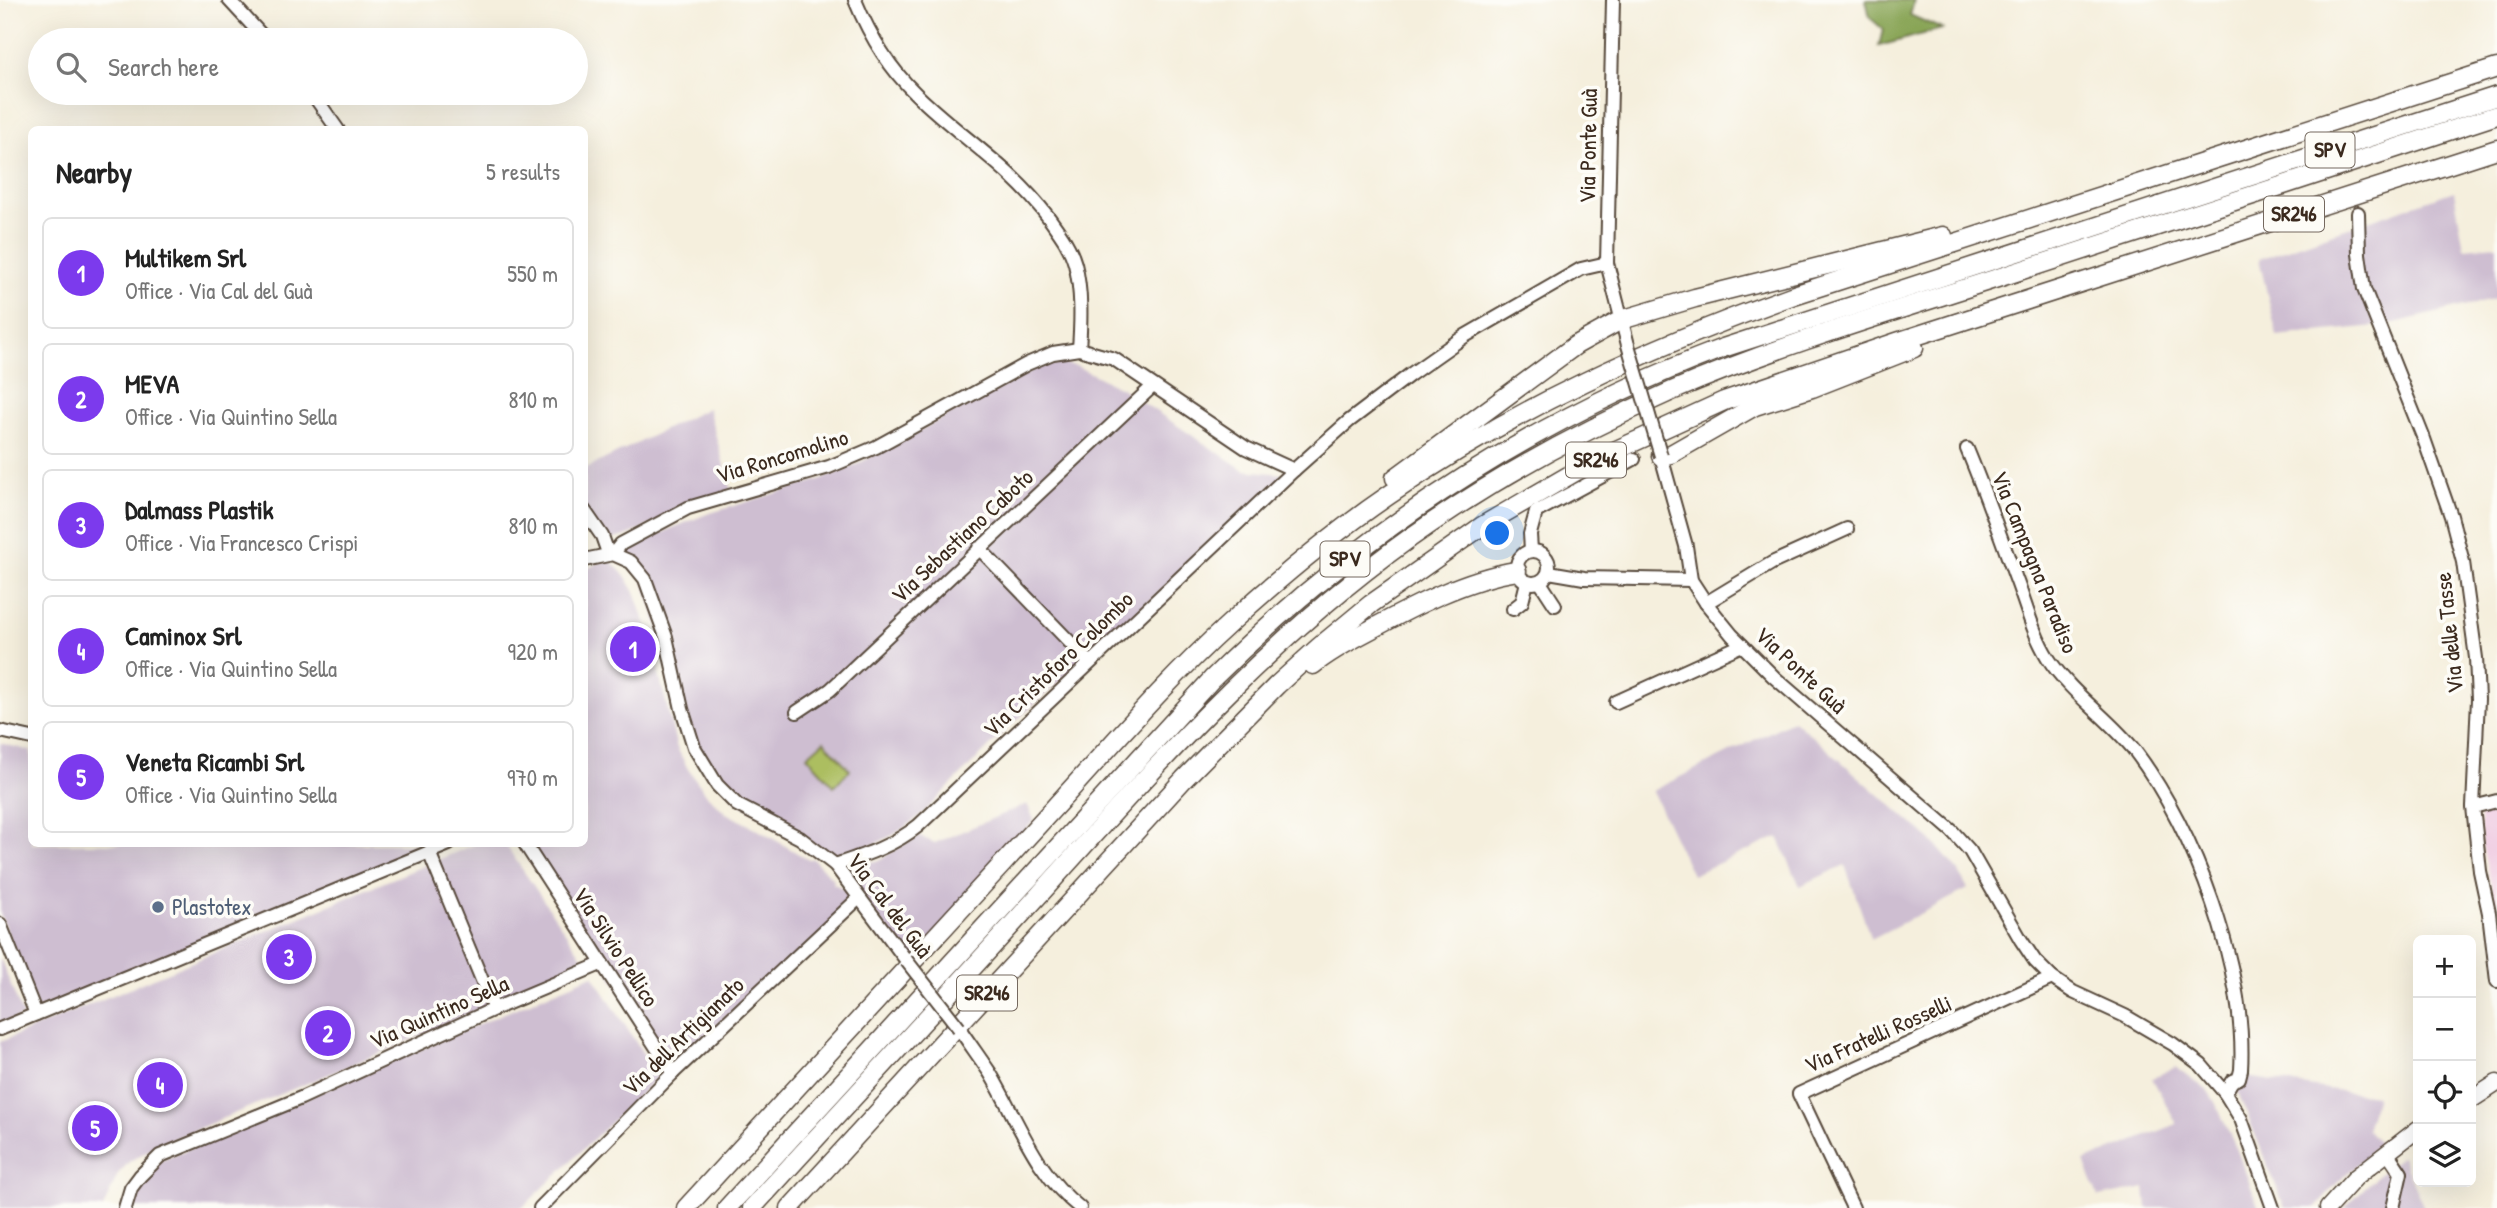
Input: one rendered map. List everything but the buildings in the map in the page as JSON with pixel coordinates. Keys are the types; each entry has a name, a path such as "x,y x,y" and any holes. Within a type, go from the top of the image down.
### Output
{"highway":[{"path":"1227,625 1325,542 1387,496 1500,424 1559,393 1704,328 2067,206 2497,68"},
{"name":"SPV","path":"727,1208 1212,678 1266,626 1323,577 1446,488 1501,454 1589,406 1723,348 2497,96"},
{"name":"SPV","path":"752,1208 1149,773 1229,691 1354,579 1469,499 1533,460 1607,421 1728,368 1888,313 2497,116"},
{"name":"SR246","path":"790,1208 1184,779 1277,685 1371,604 1482,526 1542,489 1635,441 1724,401 1897,342 2497,149"},
{"path":"686,1208 1124,732 1266,583 1309,544 1519,385 1576,345 1622,320 1695,298 2067,206"},
{"path":"1661,456 1671,454 1755,406 1812,388 1948,335 2016,312 2088,281"},
{"path":"1184,779 1316,662 1397,615 1489,576 1533,577"}],"main road":[{"path":"2476,1097 2493,1085 2497,1066"},
{"path":"2328,1208 2356,1177 2413,1133"}],"street":[{"path":"229,0 255,28"},
{"path":"855,0 865,25 914,93 1002,166 1030,193 1068,244 1075,263 1082,309 1079,349"},
{"name":"Via Ponte Guà","path":"1613,0 1607,263 1686,546 1691,580 1706,603 1742,645 1784,686 1952,831 1970,851 2035,961 2052,978 2073,992 2125,1016 2174,1044 2201,1065 2225,1093 2241,1119 2273,1208"},
{"path":"320,105 335,126"},
{"name":"Via delle Tasse","path":"2358,213 2359,254 2364,289 2424,439 2451,516 2463,562 2476,658 2478,699 2473,807 2497,981"},
{"name":"Via Cristoforo Colombo","path":"835,865 882,849 918,826 1089,662 1349,421 1411,373 1465,337 1581,270 1607,263"},
{"name":"Via Roncomolino","path":"610,553 621,544 688,508 841,462 876,447 1027,364 1053,353 1079,349 1114,359 1246,448 1294,470"},
{"name":"Via Sebastiano Caboto","path":"797,712 830,690 1153,386"},
{"name":"Via Campagna Paradiso","path":"1967,449 2043,648 2066,682 2114,727 2138,757 2175,817 2198,867 2225,946 2238,1009 2241,1070 2239,1078 2232,1081 2225,1093"},
{"path":"1531,550 1530,534 1536,512 1634,458"},
{"name":"Via Cal del Guà","path":"588,516 610,553 631,562 645,579 666,637 682,709 694,747 717,785 737,805 800,838 835,865 959,1028 990,1074 1031,1150 1052,1182 1080,1208"},
{"path":"1706,603 1772,563 1847,529"},
{"path":"979,548 1089,662"},
{"path":"1513,609 1522,602 1533,577 1550,566 1542,552 1531,550 1518,560 1533,577 1555,605"},
{"path":"588,559 610,553"},
{"path":"1533,577 1691,580"},
{"path":"1616,702 1742,645"},
{"path":"0,731 28,737"},
{"path":"2473,807 2497,801"},
{"path":"0,1029 442,847"},
{"name":"Via Silvio Pellico","path":"527,847 673,1073"},
{"path":"429,852 494,1009"},
{"name":"Via dell'Artigianato","path":"540,1208 673,1073 859,898"},
{"path":"0,924 36,1014"},
{"name":"Via Quintino Sella","path":"125,1208 131,1188 160,1156 302,1098 494,1009 601,964"},
{"name":"Via Fratelli Rosselli","path":"1853,1208 1799,1094 2052,978"},
{"path":"2387,1152 2401,1173 2393,1208"}],"shaded area":[{"path":"2454,191 2464,248 2497,245 2497,298 2386,325 2277,336 2259,259"},
{"path":"1061,363 1076,366 1121,388 1244,470 1291,475 1009,727 920,816 895,834 873,845 831,856 735,800 701,761 639,567 625,552 707,514 819,480 852,467 1038,367"},
{"path":"708,408 731,490 626,536 607,541 588,516 588,468"},
{"path":"608,558 626,577 636,594 650,637 677,748 706,794 726,813 809,860 812,858 834,880 833,883 860,898 842,869 879,860 918,836 935,843 1027,804 1034,820 911,963 861,899 670,1066 526,847 588,847 588,568"},
{"path":"1794,720 1934,843 1959,872 1968,889 1871,939 1845,865 1800,886 1778,837 1692,875 1652,791"},
{"path":"0,743 28,750 28,847 427,847 37,1010 0,914"},
{"path":"2497,812 2497,912 2481,841 2480,816"},
{"path":"469,847 507,847 585,961 399,1045 154,1147 130,1161 118,1174 103,1208 0,1208 0,1042"},
{"path":"0,958 23,1016 0,1025"},
{"path":"593,975 658,1077 522,1208 120,1208 160,1161"},
{"path":"2176,1067 2208,1091 2215,1102 2259,1208 2147,1208 2145,1188 2098,1197 2084,1161 2177,1124 2152,1078"},
{"path":"2241,1078 2376,1096 2366,1129 2380,1143 2334,1186 2315,1208 2285,1208 2235,1085"},
{"path":"2402,1156 2424,1208 2344,1208"}],"green space":[{"path":"1866,0 1914,0 1910,15 1942,29 1879,46 1883,29 1870,18"},
{"path":"824,741 850,770 834,786 807,756"}],"place":[{"name":"Multikem Srl","path":"633,649"},
{"name":"Plastotex","path":"158,907"},
{"name":"Dalmass Plastik","path":"289,957"},
{"name":"MEVA","path":"328,1033"},
{"name":"Caminox Srl","path":"160,1085"},
{"name":"Veneta Ricambi Srl","path":"95,1128"}]}
